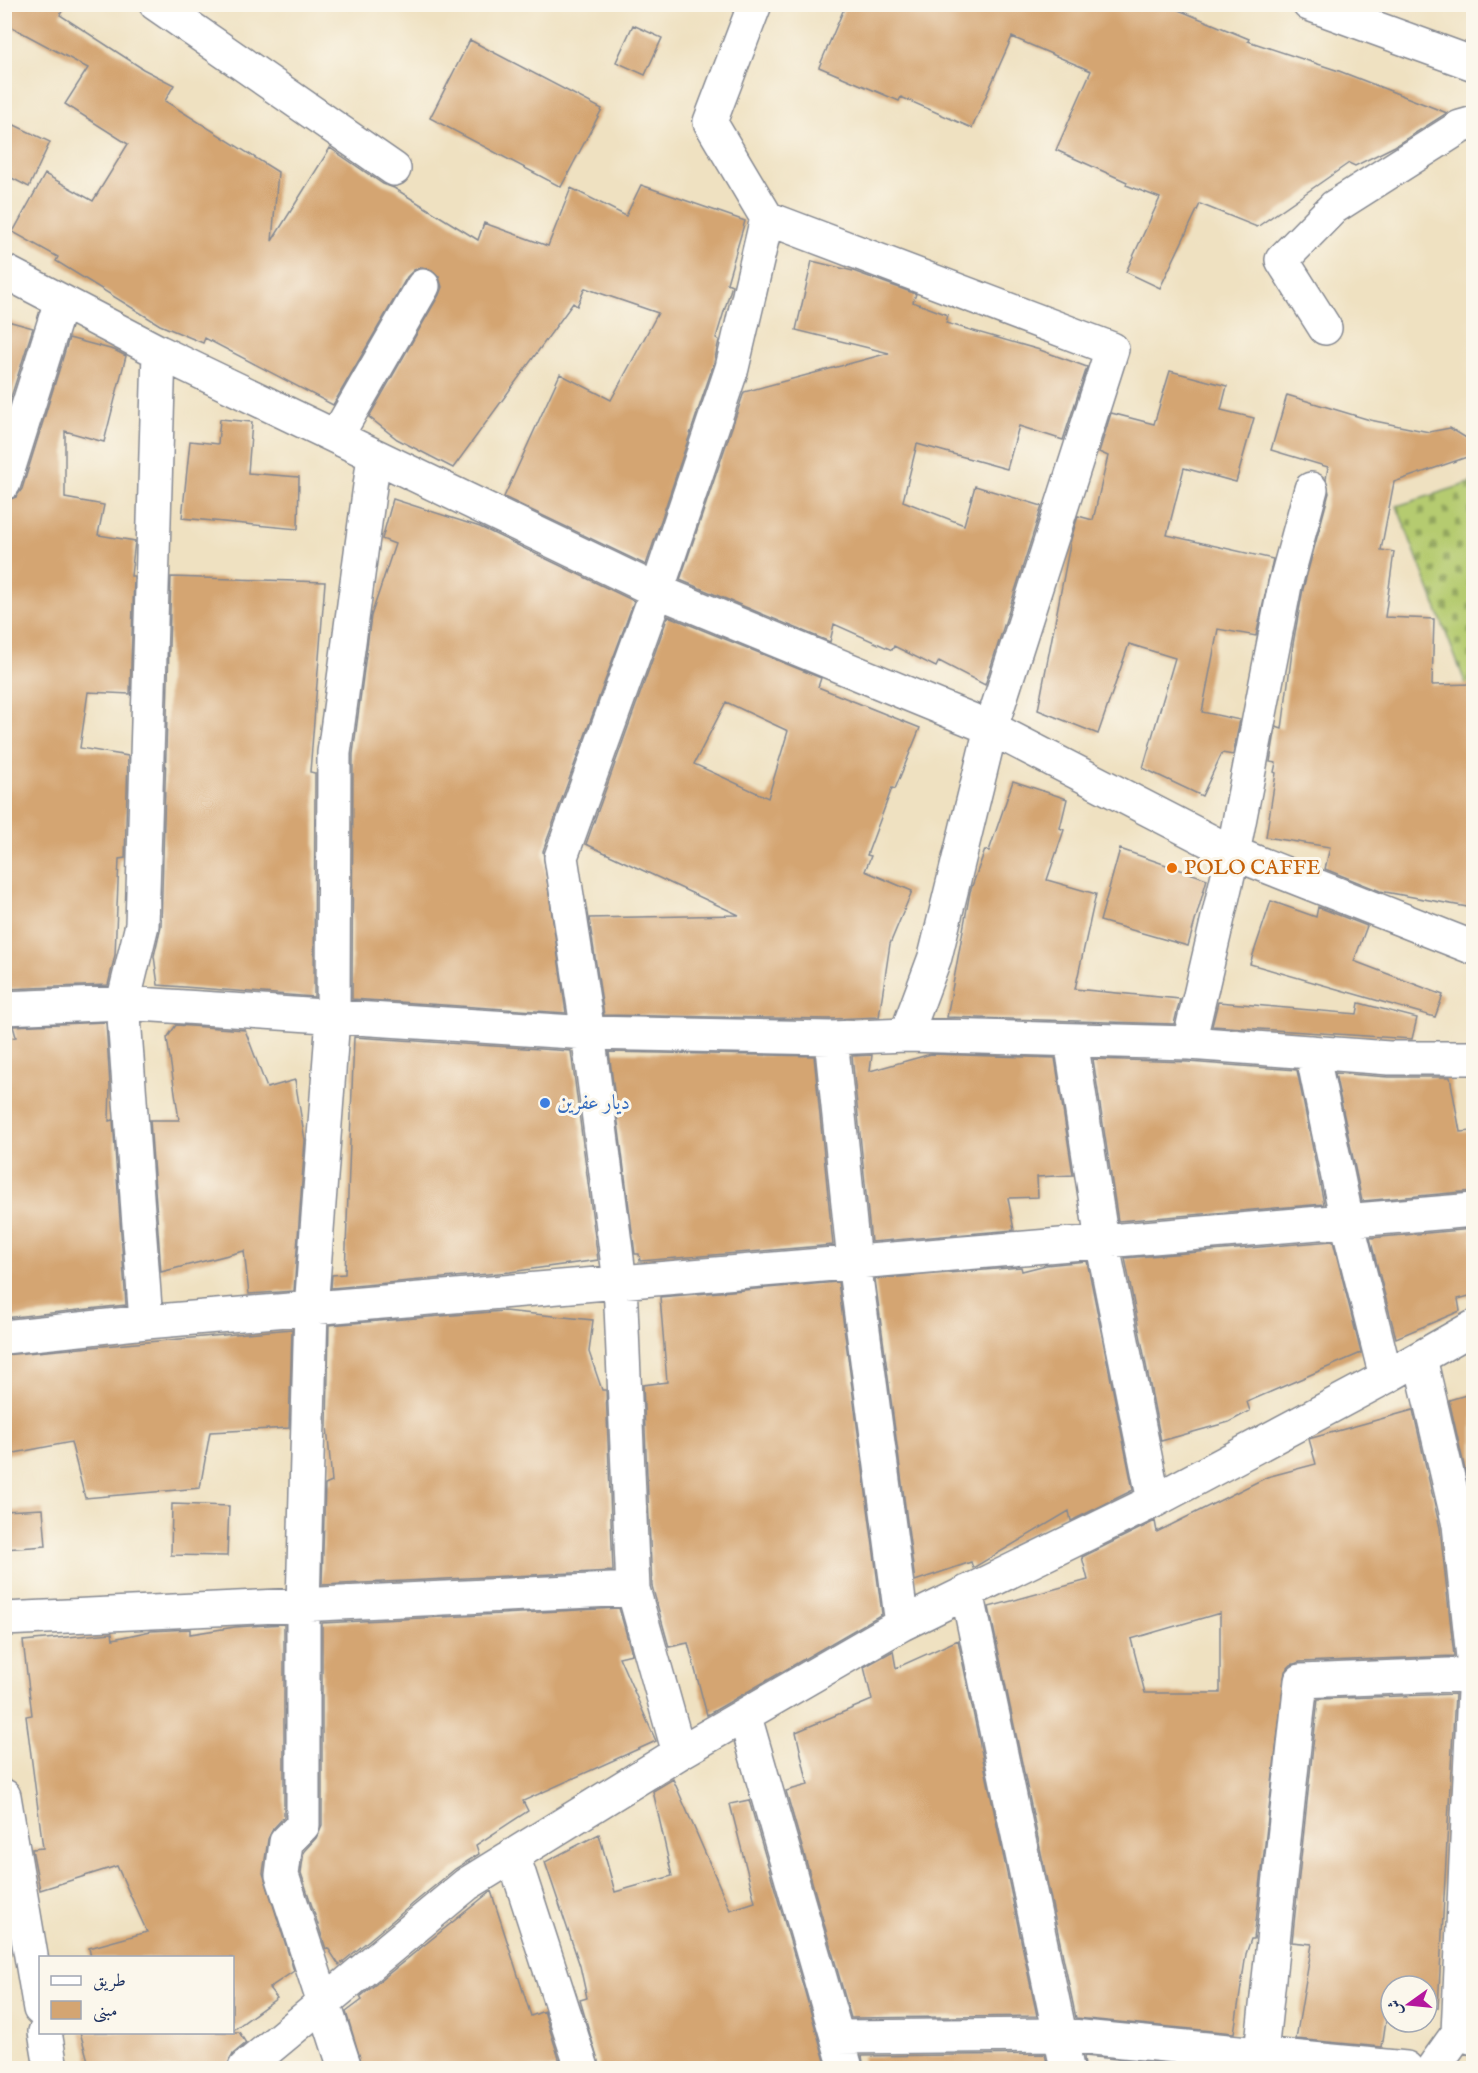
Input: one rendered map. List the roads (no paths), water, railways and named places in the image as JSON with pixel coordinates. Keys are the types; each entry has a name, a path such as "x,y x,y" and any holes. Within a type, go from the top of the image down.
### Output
{"street":[{"path":"156,4 394,169"},
{"path":"755,4 710,122 767,218 1112,349 991,728 935,957 906,1035"},
{"path":"1310,4 1473,64"},
{"path":"1324,328 1282,260 1334,207 1460,127 1473,123"},
{"path":"679,1753 633,1589 620,1282 588,1033 561,857 657,591 732,368 767,218"},
{"path":"4,271 159,352 657,591 991,728 1233,853 1473,948"},
{"path":"336,437 423,286"},
{"path":"4,483 61,301"},
{"path":"146,1322 123,1003 142,925 159,352"},
{"path":"345,2068 282,1875 286,1842 303,1825 303,1605 311,1309 333,1018 334,753 374,456"},
{"path":"1189,1043 1233,853 1285,585 1311,489"},
{"path":"4,1008 123,1003 588,1033 831,1038 906,1035 1189,1043 1389,1058 1473,1058"},
{"path":"831,1038 854,1262 902,1624"},
{"path":"1071,1040 1102,1241 1154,1501"},
{"path":"1312,1052 1347,1221 1386,1377"},
{"path":"4,1337 146,1322 1473,1210"},
{"path":"245,2068 324,2005 467,1884 679,1753 745,1717 902,1624 1154,1501 1386,1377 1473,1327"},
{"path":"1420,1358 1459,1525 1473,1667"},
{"path":"4,1619 633,1589"},
{"path":"967,1592 1067,2068"},
{"path":"1262,2053 1301,1681 1473,1674"},
{"path":"1433,2068 1466,2036 1473,1691"},
{"path":"745,1717 846,2068"},
{"path":"4,1796 39,2003"},
{"path":"513,1855 582,2068"},
{"path":"45,2034 51,2068"},
{"path":"838,2037 1061,2035 1406,2068"}],"place":[{"name":"POLO CAFFE","path":"1172,868"},
{"name":"ديار عفرين","path":"545,1103"}]}
